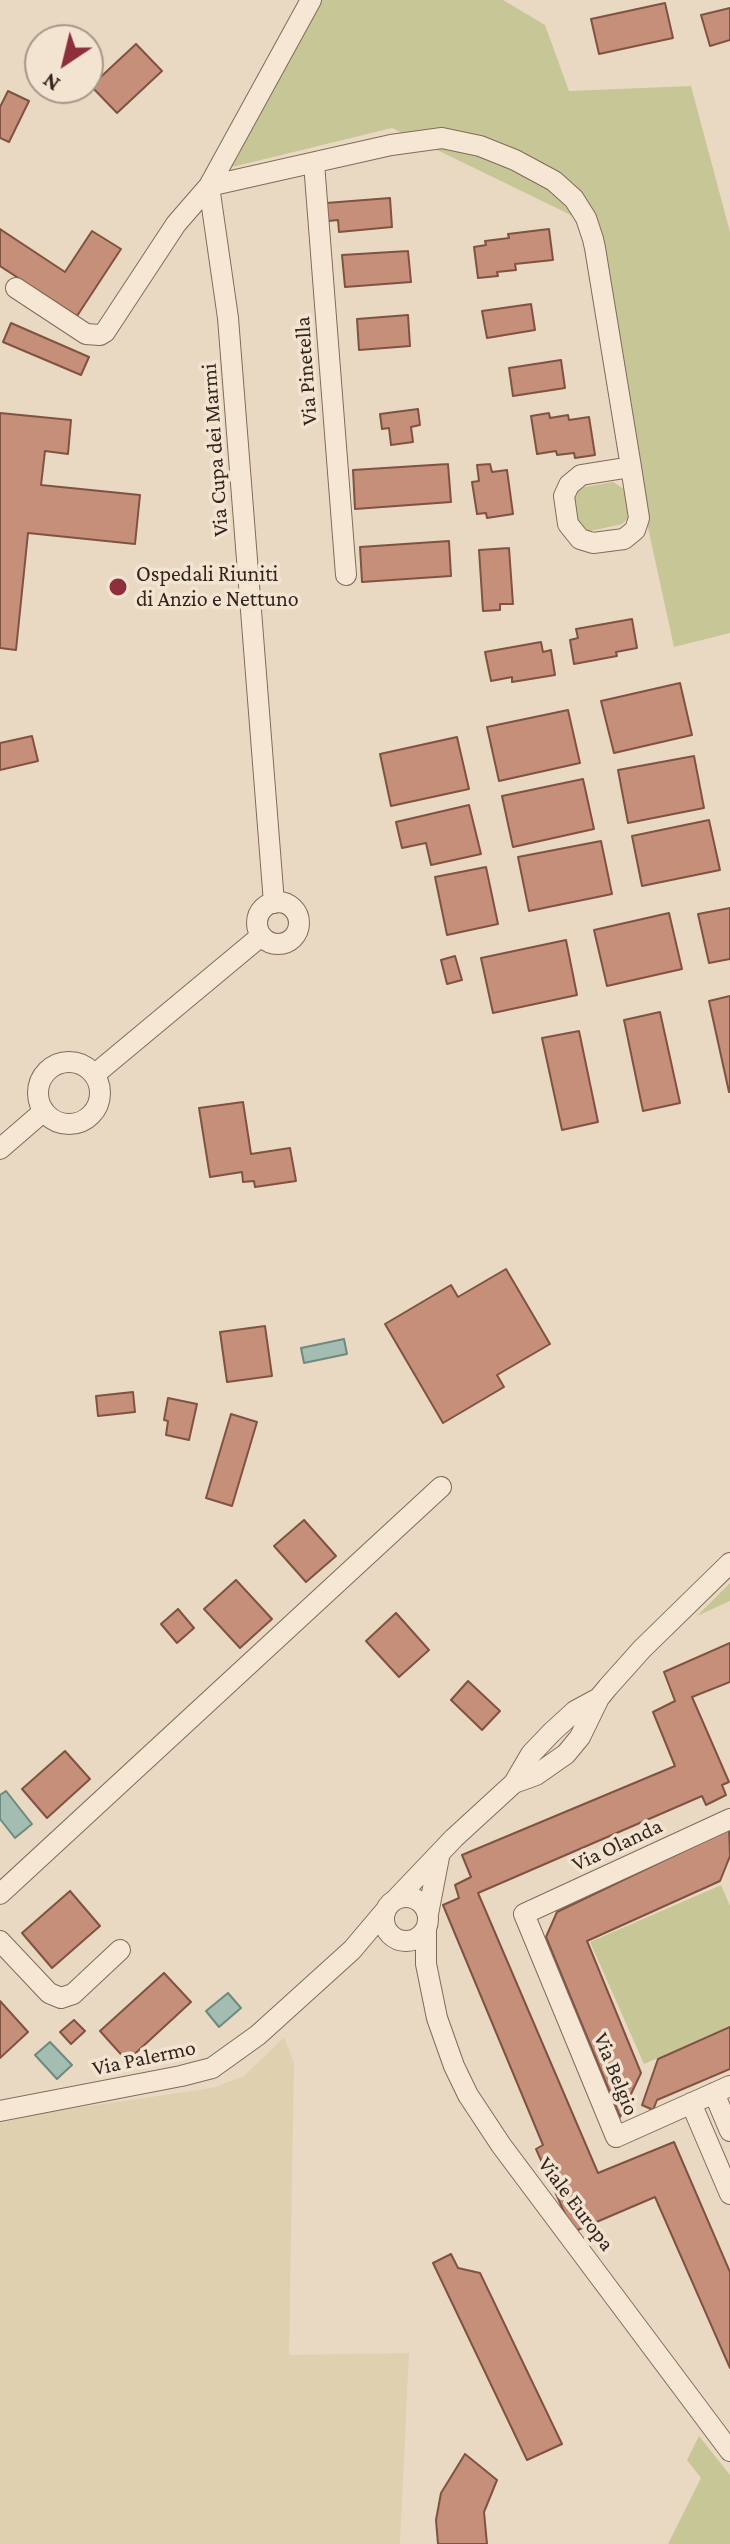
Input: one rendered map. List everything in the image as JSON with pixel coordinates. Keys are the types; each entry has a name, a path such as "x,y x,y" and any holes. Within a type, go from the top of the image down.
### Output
{"street":[{"path":"16,288 81,332 100,335 113,322 176,224 209,186 311,0"},
{"path":"209,186 391,145 442,138 473,143 547,177 574,199 586,218 593,239 631,467"},
{"name":"Via Pinetella","path":"314,163 346,575"},
{"name":"Via Cupa dei Marmi","path":"209,186 228,318 274,903"},
{"path":"281,902 293,908 299,927 292,939 273,944 261,936 258,916 267,905 281,902"},
{"path":"94,1075 261,936"},
{"path":"59,1064 78,1064 94,1075 100,1093 99,1103 88,1118 79,1123 60,1123 44,1111 38,1094 50,1069 59,1064"},
{"path":"0,1149 44,1111"},
{"path":"0,1894 441,1487"},
{"path":"390,1906 408,1897 421,1903 427,1922 417,1938 401,1940 387,1930 384,1918 390,1906 454,1838 514,1783 531,1754 546,1738 575,1711 599,1698 642,1649 730,1563"},
{"name":"Via Olanda","path":"524,1914 730,1819"},
{"name":"Viale Europa","path":"439,1857 427,1922 426,1964 443,2037 454,2066 476,2108 730,2451"},
{"name":"Via Palermo","path":"0,2111 212,2068 246,2046 352,1950 390,1906"},
{"name":"Via Belgio","path":"524,1914 616,2137 722,2090"},
{"name":"Viale Europa","path":"401,1940 426,1964"},
{"name":"Via Palermo","path":"352,1950 401,1940"},
{"path":"0,1941 49,1993 61,1998 73,1994 120,1950"},
{"path":"722,2090 730,2131"},
{"path":"691,2103 730,2194"}],"shaded area":[{"path":"321,0 503,0 545,25 569,91 691,86 730,232 730,633 674,647 581,220 392,128 228,168"},
{"path":"613,482 624,489 628,518 622,524 586,532 578,526 573,496 579,488"},
{"path":"344,1339 347,1354 304,1363 301,1348"},
{"path":"730,1583 730,1601 697,1616"},
{"path":"6,1791 32,1824 15,1838 0,1819 0,1795"},
{"path":"721,1885 730,1906 730,2026 644,2064 590,1942"},
{"path":"228,1993 241,2008 219,2027 206,2011"},
{"path":"284,2037 294,2063 289,2355 409,2353 400,2544 0,2544 0,2123 48,2112 212,2088 244,2076"},
{"path":"50,2042 72,2065 57,2079 35,2055"},
{"path":"699,2436 730,2475 730,2544 668,2544 701,2478 687,2460"}],"building":[{"path":"665,3 673,38 599,54 591,19"},
{"path":"730,8 730,40 710,46 701,15"},
{"path":"136,44 162,71 117,113 104,100 104,74"},
{"path":"8,91 24,99 24,104 28,104 9,142 0,138 0,107"},
{"path":"390,198 392,227 339,232 338,220 328,221 326,203"},
{"path":"0,229 65,272 92,231 121,249 77,316 0,266"},
{"path":"549,229 553,260 515,264 516,270 478,278 474,247 486,245 485,241 509,238 508,234"},
{"path":"408,251 411,282 345,287 342,255"},
{"path":"531,304 535,330 487,338 482,311"},
{"path":"408,315 410,346 359,350 357,319"},
{"path":"11,323 89,357 81,375 3,342"},
{"path":"561,360 565,388 513,396 509,368"},
{"path":"418,409 420,425 411,427 413,442 391,445 389,428 382,429 380,414"},
{"path":"0,413 71,420 68,454 45,451 41,485 140,495 135,544 28,533 16,650 0,648"},
{"path":"549,413 550,418 568,415 569,420 589,417 595,455 575,458 574,453 557,455 556,451 537,454 531,416"},
{"path":"448,464 451,502 355,509 353,470"},
{"path":"490,464 492,472 507,470 513,514 487,518 486,513 477,514 472,482 479,481 477,465"},
{"path":"449,541 451,576 362,582 360,547"},
{"path":"509,548 513,604 500,604 500,610 483,611 479,550"},
{"path":"632,619 637,648 616,652 617,656 574,664 570,640 578,638 576,629"},
{"path":"541,642 543,652 551,650 555,675 512,682 512,677 491,681 485,652"},
{"path":"680,683 692,735 614,753 601,701"},
{"path":"568,710 580,763 499,781 487,727"},
{"path":"32,736 38,761 0,770 0,743"},
{"path":"457,737 469,789 391,806 380,754"},
{"path":"694,756 704,808 628,823 618,770"},
{"path":"583,779 594,829 513,847 502,796"},
{"path":"469,805 481,854 431,865 426,843 402,848 396,822"},
{"path":"709,820 720,870 642,886 632,836"},
{"path":"601,841 612,894 529,911 518,857"},
{"path":"486,867 498,924 447,935 435,877"},
{"path":"730,908 730,959 709,963 698,914"},
{"path":"669,913 682,969 607,986 594,930"},
{"path":"566,940 577,995 493,1013 481,958"},
{"path":"455,956 462,980 447,984 441,960"},
{"path":"730,996 730,1092 729,1092 709,1001"},
{"path":"660,1012 680,1103 643,1111 624,1020"},
{"path":"579,1031 598,1122 562,1130 542,1038"},
{"path":"243,1102 251,1154 290,1148 296,1181 255,1187 254,1181 243,1182 242,1172 210,1177 199,1108"},
{"path":"506,1269 550,1344 497,1375 504,1387 443,1423 385,1324 451,1285 458,1297"},
{"path":"265,1326 272,1376 227,1382 220,1332"},
{"path":"133,1392 135,1412 98,1416 96,1396"},
{"path":"168,1398 197,1404 189,1440 166,1435 168,1421 164,1420"},
{"path":"231,1414 257,1422 232,1506 206,1498"},
{"path":"304,1520 336,1556 306,1582 274,1546"},
{"path":"236,1580 272,1619 240,1648 204,1609"},
{"path":"178,1609 194,1628 177,1643 161,1624"},
{"path":"396,1613 429,1650 399,1677 366,1641"},
{"path":"730,1643 730,1682 692,1697 729,1782 722,1785 726,1795 706,1805 702,1796 478,1893 598,2173 674,2142 730,2272 730,2368 655,2197 573,2232 536,2149 543,2145 443,1905 459,1898 455,1885 471,1877 462,1855 675,1766 653,1712 675,1701 664,1672"},
{"path":"468,1681 500,1711 482,1730 451,1700"},
{"path":"65,1751 90,1779 47,1818 22,1789"},
{"path":"729,1829 730,1856 720,1881 587,1941 641,2073 620,2117 546,1937 557,1912"},
{"path":"70,1891 100,1926 52,1968 22,1933"},
{"path":"164,1973 191,2002 127,2061 100,2031"},
{"path":"0,2001 28,2032 0,2058"},
{"path":"74,2020 85,2031 71,2044 60,2032"},
{"path":"730,2027 730,2069 657,2100 653,2110 642,2105 658,2059"},
{"path":"451,2254 458,2268 480,2273 562,2444 527,2460 433,2263"},
{"path":"465,2454 497,2480 484,2512 487,2544 438,2544 436,2520 441,2493"}],"place":[{"name":"Ospedali Riuniti di Anzio e Nettuno","path":"118,587"}]}
